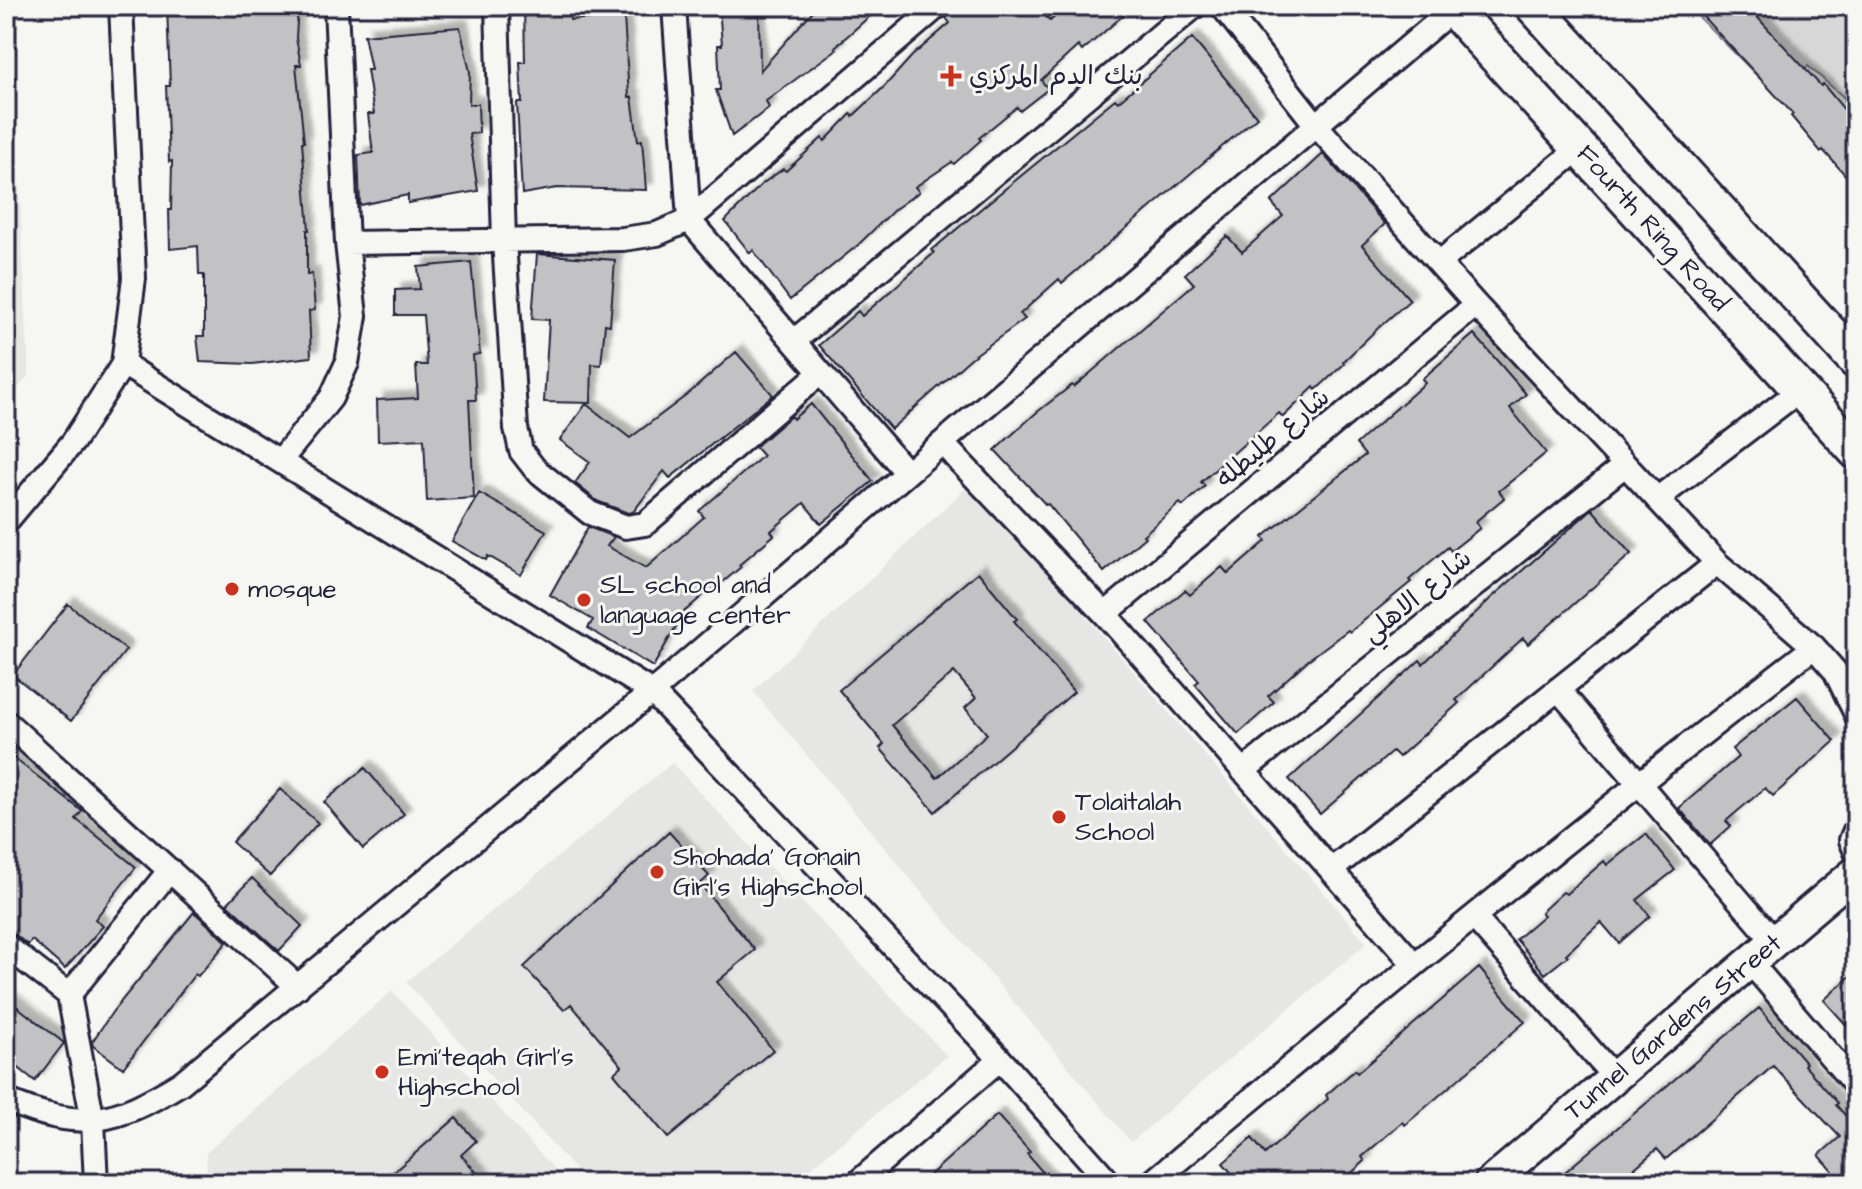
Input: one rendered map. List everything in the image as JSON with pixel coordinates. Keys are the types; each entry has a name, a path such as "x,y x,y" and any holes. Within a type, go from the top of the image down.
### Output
{"main road":[{"path":"1533,6 1856,361"},
{"name":"Fourth Ring Road","path":"1452,8 1856,451"},
{"name":"Tunnel Gardens Street","path":"1490,1183 1856,872"}],"street":[{"path":"6,522 73,442 123,364 134,278 121,6"},
{"path":"280,461 331,398 347,363 355,316 347,243 336,6"},
{"path":"497,6 504,241 516,428 521,451 535,469 590,513 626,527 645,524 820,373"},
{"path":"674,6 689,220 907,473"},
{"path":"347,243 623,239 657,234 689,220 938,6"},
{"path":"794,341 1195,6"},
{"path":"1222,6 1316,125 1476,305 1717,563 1814,647 1835,671 1856,714"},
{"path":"6,1100 51,1116 93,1121 143,1106 181,1083 652,692 1452,8"},
{"path":"1440,262 1580,148"},
{"name":"شارع طليطله","path":"1105,614 1476,305"},
{"path":"123,364 652,692 1000,1059 1110,1183"},
{"path":"1657,499 1800,390"},
{"path":"942,443 1105,614 1414,964"},
{"name":"شارع الاهلي","path":"1243,771 1625,465"},
{"path":"1331,870 1717,563"},
{"path":"1151,1183 1636,783 1814,647"},
{"path":"1558,689 1774,941"},
{"path":"6,722 298,987"},
{"path":"1856,828 1851,840 1856,852"},
{"path":"69,995 170,870"},
{"path":"1474,917 1614,1077"},
{"path":"6,946 69,995 93,1121 96,1183"},
{"path":"1750,962 1856,1086"},
{"path":"857,1183 1000,1059"}],"shaded area":[{"path":"6,6 10,6 29,375 6,402"},
{"path":"1688,6 1856,6 1856,108 1808,66 1775,94"},
{"name":"Tolaitalah School","path":"971,483 1367,943 1131,1142 753,691"},
{"name":"Shohada' Gonain Girl's Highschool","path":"672,763 947,1056 792,1183 587,1183 406,982"},
{"name":"Emi'teqah Girl's Highschool","path":"392,991 567,1183 207,1183 206,1153"}],"building":[{"path":"167,6 298,6 296,38 301,65 296,65 309,230 307,275 312,274 315,310 309,311 311,357 252,364 200,362 197,336 204,336 204,275 199,275 198,246 170,249 172,161 169,162 166,86 170,86"},
{"path":"524,6 566,6 570,20 624,16 629,97 632,97 638,141 642,140 646,190 557,188 522,194 517,103 522,103 520,62 525,62"},
{"path":"719,6 759,6 760,71 817,6 881,6 835,47 837,49 766,101 769,108 732,136 716,90 720,90 718,45 722,45"},
{"path":"956,6 1036,6 1050,21 1067,6 1134,6 1082,51 1078,46 1041,80 1048,89 1020,111 1017,107 979,138 981,140 954,164 952,162 915,187 919,192 790,300 753,250 750,253 725,221 762,184 783,169 786,171 822,138 825,141 851,114 853,116 912,56 950,23 946,18"},
{"path":"1693,6 1747,6 1821,86 1823,84 1856,124 1856,187 1823,150 1821,152 1791,116 1793,114"},
{"path":"460,27 470,72 469,104 478,104 479,133 469,134 478,191 408,203 408,195 360,205 358,155 373,153 368,114 374,114 367,70 371,70 364,35"},
{"path":"1192,38 1257,117 1062,283 1059,279 1020,314 1025,319 971,358 891,429 819,345 858,311 862,316 934,253 932,250 1115,99 1118,102"},
{"path":"1323,154 1385,224 1362,245 1410,300 1316,390 1314,387 1283,417 1279,413 1201,482 1205,486 1183,506 1180,503 1104,572 1048,504 995,450 1194,284 1185,274 1227,236 1242,252 1283,216 1271,202"},
{"path":"537,254 615,260 610,325 605,324 601,365 592,364 591,403 544,402 549,320 532,319"},
{"path":"471,262 480,354 473,355 476,400 469,400 474,498 427,501 424,439 378,441 377,400 418,398 416,365 427,365 423,315 395,315 395,290 420,289 418,267"},
{"path":"1474,334 1526,394 1510,408 1546,453 1499,491 1504,498 1475,522 1480,528 1451,551 1448,547 1350,632 1348,630 1308,660 1268,696 1274,702 1238,734 1195,684 1199,681 1148,622 1185,590 1190,595 1222,567 1228,574 1266,541 1263,537 1365,455 1356,444 1425,383 1422,379"},
{"path":"736,352 773,395 670,478 664,471 633,512 628,513 597,501 575,483 590,462 560,440 586,404 630,438 687,395"},
{"path":"811,404 873,481 821,524 804,503 771,531 774,535 739,565 741,567 684,612 653,667 588,628 593,620 550,595 588,527 614,537 607,546 646,568 704,517 699,511 763,456 755,447 791,416 793,419"},
{"path":"479,493 546,531 521,575 488,556 486,560 452,541"},
{"path":"1592,509 1631,554 1528,644 1523,638 1456,700 1459,703 1399,757 1393,751 1320,814 1289,779 1420,660 1423,664 1490,599"},
{"path":"978,572 1017,619 1014,621 1074,692 935,812 880,748 884,744 839,690","holes":["954,672 976,698 965,708 987,734 937,778 892,725"]},
{"path":"68,604 126,650 71,721 13,675"},
{"path":"1797,697 1835,741 1773,796 1765,788 1726,821 1731,826 1710,845 1679,808 1738,757 1732,749"},
{"path":"6,752 82,811 76,819 136,867 95,919 103,926 65,969 32,940 28,945 6,932"},
{"path":"365,768 404,814 363,849 324,802"},
{"path":"280,789 318,823 270,876 232,842"},
{"path":"669,832 709,876 700,884 755,950 717,982 773,1050 668,1138 614,1073 622,1066 571,1004 564,1010 524,967"},
{"path":"1646,834 1675,870 1637,900 1650,916 1619,943 1601,922 1566,954 1568,956 1545,974 1516,939 1544,915 1541,912 1563,892 1566,894 1604,861 1607,865"},
{"path":"252,878 302,926 279,951 227,904"},
{"path":"194,912 227,942 198,976 195,974 123,1068 93,1046 92,1042 113,1011"},
{"path":"1479,968 1525,1022 1405,1125 1402,1122 1362,1157 1365,1161 1340,1183 1240,1183 1223,1163 1252,1138 1265,1154 1328,1099 1326,1095 1355,1070 1357,1073"},
{"path":"1856,971 1856,1036 1824,1000"},
{"path":"6,998 64,1043 35,1081 6,1058"},
{"path":"1759,1008 1838,1103 1836,1105 1854,1125 1856,1123 1856,1175 1847,1183 1843,1183 1819,1155 1840,1137 1773,1066 1666,1159 1657,1149 1617,1183 1552,1183"},
{"path":"997,1115 1052,1183 921,1183"},
{"path":"456,1118 476,1141 461,1155 486,1183 381,1183"}],"place":[{"name":"بنك الدم المركزي","path":"951,76"},
{"name":"mosque","path":"232,589"},
{"name":"SL school and language center","path":"584,600"},
{"name":"Tolaitalah School","path":"1059,817"},
{"name":"Shohada' Gonain Girl's Highschool","path":"657,872"},
{"name":"Emi'teqah Girl's Highschool","path":"382,1072"}]}
